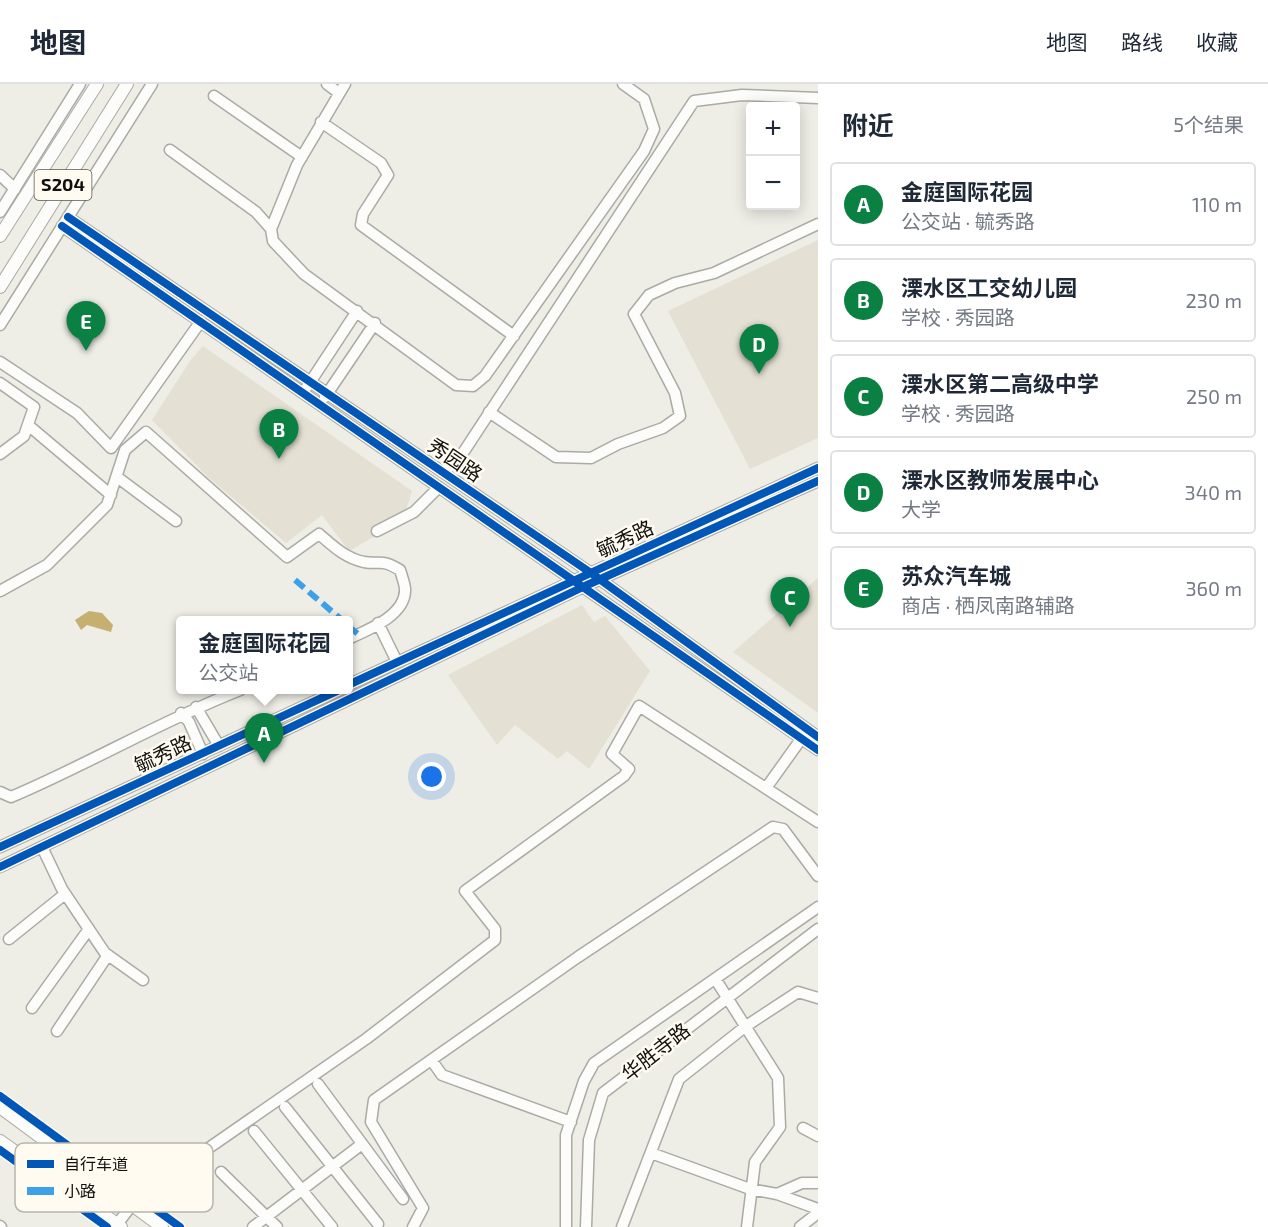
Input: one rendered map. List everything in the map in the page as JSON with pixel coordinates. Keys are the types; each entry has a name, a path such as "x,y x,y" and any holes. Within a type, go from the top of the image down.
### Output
{"main road":[{"name":"S204","path":"0,236 96,84"},
{"name":"S204","path":"0,287 127,84"},
{"path":"0,1107 48,1143"},
{"path":"0,1141 15,1152"},
{"path":"99,1212 118,1226"},
{"path":"142,1212 162,1227"}],"street":[{"path":"0,212 80,84"},
{"path":"0,325 152,84"},
{"path":"327,84 342,88 302,157 271,229 273,242 304,274 375,323 456,385 472,386 485,376 644,151 654,129 644,99 623,84"},
{"path":"442,472 457,462 694,101 742,95 818,98"},
{"path":"214,96 302,157"},
{"path":"321,122 381,163 388,175 363,214 361,225 514,336"},
{"path":"170,150 256,212 271,229"},
{"path":"0,175 15,189"},
{"name":"秀园路","path":"65,221 201,321 572,580 585,586 804,734 818,737"},
{"name":"秀园路","path":"65,221 328,394 591,573 804,734 818,750"},
{"path":"489,412 556,457 591,458 663,428 680,416 675,393 634,314 649,295 675,283 714,273 818,224"},
{"path":"303,392 357,311"},
{"path":"0,362 77,413 111,448 201,321"},
{"path":"320,404 375,323"},
{"path":"0,383 34,407 24,436 0,454"},
{"path":"28,425 111,495"},
{"path":"0,591 47,565 107,505 125,450 146,432 287,557 319,534 342,553 365,562 385,561 400,570 405,590 402,605 378,623 353,636"},
{"name":"毓秀路","path":"353,683 818,468"},
{"path":"117,477 176,521"},
{"name":"毓秀路","path":"0,867 585,586 818,481"},
{"path":"378,531 414,512 439,487"},
{"path":"378,623 397,662"},
{"path":"0,792 12,797 67,773 181,713 230,694"},
{"name":"毓秀路","path":"0,847 330,694"},
{"path":"213,1145 366,1039 495,940 495,929 465,891 624,777 629,769 612,754 639,706 818,822"},
{"path":"196,707 219,746"},
{"path":"181,713 189,722 203,754"},
{"path":"766,788 804,734"},
{"path":"413,1227 423,1208 371,1122 374,1100 578,957 773,827 783,829 818,876"},
{"path":"42,847 65,894 88,929 108,955 143,980"},
{"path":"9,939 65,894"},
{"path":"566,1227 566,1135 584,1081 594,1063 818,907"},
{"path":"32,1008 88,929"},
{"name":"华胜寺路","path":"586,1227 589,1140 603,1093 818,929"},
{"path":"57,1030 108,955"},
{"path":"716,980 778,1078 780,1126 755,1162 747,1227"},
{"path":"622,1227 679,1079 746,1026 798,992 818,998"},
{"path":"432,1060 442,1075 571,1122"},
{"path":"318,1084 403,1198"},
{"path":"285,1107 378,1224"},
{"path":"803,1128 818,1136"},
{"path":"254,1131 332,1227"},
{"path":"253,1227 264,1216 362,1144"},
{"path":"651,1153 750,1189 777,1194 818,1211 800,1227"},
{"path":"221,1172 277,1227"},
{"path":"777,1194 802,1183 818,1183"},
{"path":"118,1226 127,1212"}],"shaded area":[{"path":"818,240 818,438 750,469 668,311"},
{"path":"203,346 412,491 403,520 349,551 322,515 286,543 208,477 152,420 190,361"},
{"path":"818,578 818,713 733,652"},
{"path":"582,605 594,622 605,616 650,671 589,769 567,751 558,759 515,725 497,745 448,675"},
{"path":"89,611 102,613 113,625 111,632 87,625 81,630 75,620"}],"marked path":[{"path":"295,580 337,616"},
{"path":"353,630 358,634"}],"cycle path":[{"path":"68,217 591,573 818,737"},
{"path":"62,226 818,750"},
{"path":"353,683 818,468"},
{"path":"0,867 585,586 818,481"},
{"path":"0,847 330,694"},
{"path":"0,1096 65,1143"},
{"path":"0,1150 15,1161"},
{"path":"86,1212 107,1227"},
{"path":"159,1212 180,1227"}],"place":[{"name":"苏众汽车城","path":"86,351"},
{"name":"溧水区教师发展中心","path":"759,374"},
{"name":"溧水区工交幼儿园","path":"279,459"},
{"name":"溧水区第二高级中学","path":"790,627"},
{"name":"金庭国际花园","path":"264,763"}]}
